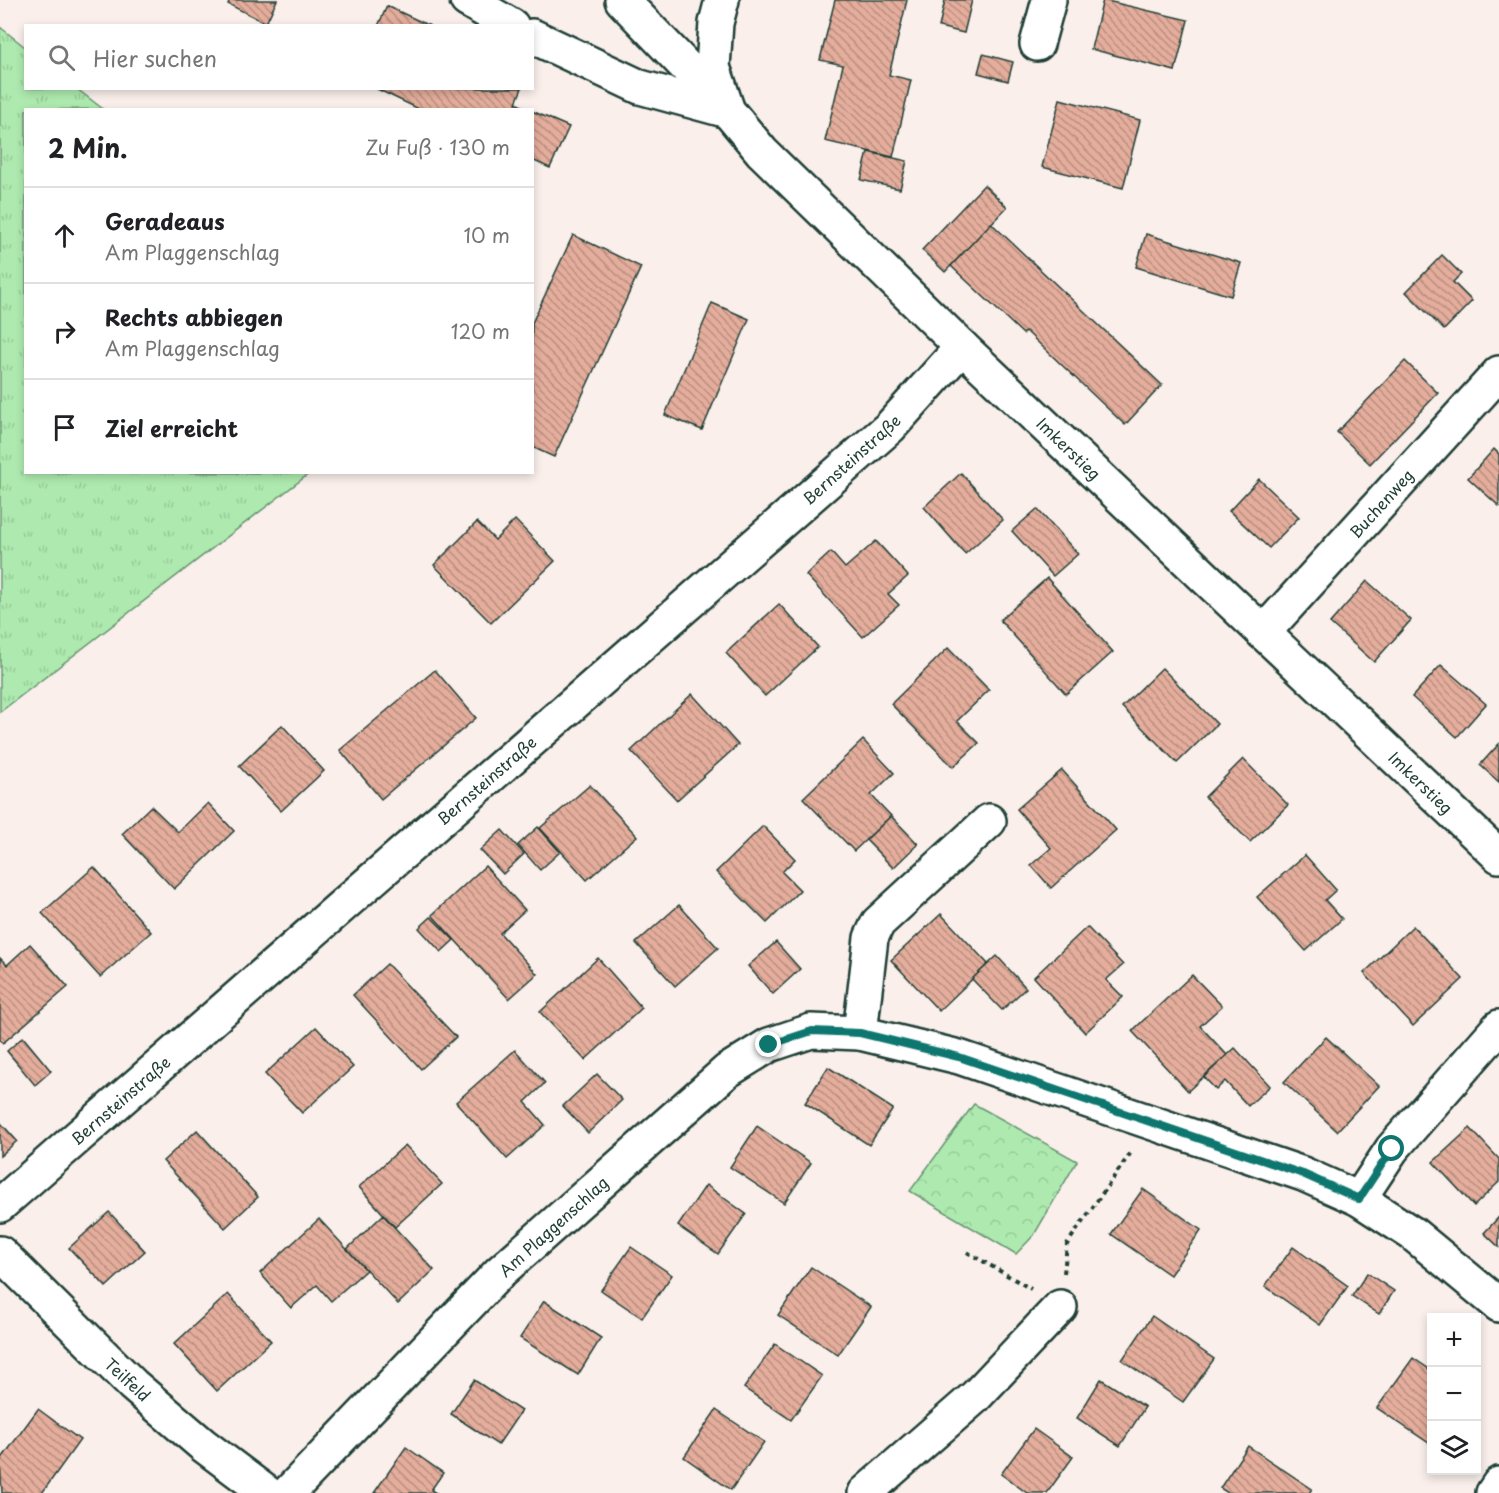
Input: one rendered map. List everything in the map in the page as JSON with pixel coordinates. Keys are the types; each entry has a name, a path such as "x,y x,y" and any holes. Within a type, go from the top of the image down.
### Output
{"street":[{"path":"467,0 509,24"},
{"path":"622,0 728,111"},
{"name":"Imkerstieg","path":"722,0 716,23 713,67 728,111 762,152 962,346 1499,856"},
{"path":"1037,44 1048,0"},
{"path":"534,37 640,87 728,111"},
{"name":"Bernsteinstraße","path":"0,1205 890,427 962,346"},
{"name":"Buchenweg","path":"1263,633 1499,373"},
{"path":"860,1033 871,938 878,923 989,821"},
{"path":"1359,1199 1392,1149 1499,1026"},
{"name":"Am Plaggenschlag","path":"288,1493 500,1272 727,1071 769,1045 812,1031 860,1033 959,1057 1303,1174 1359,1199 1413,1234 1499,1305"},
{"name":"Teilfeld","path":"0,1253 134,1385 203,1445 267,1493"},
{"path":"865,1493 975,1397 1060,1306"},
{"path":"1493,1493 1499,1484"}],"path":[{"path":"967,1252 1060,1306 1067,1244 1137,1143 1146,1121"}],"green space":[{"path":"0,27 24,46 24,90 78,90 102,108 24,108 24,474 309,474 0,712"},
{"path":"974,1104 1077,1161 1034,1235 1016,1254 910,1191"}],"building":[{"path":"230,0 277,0 266,23 228,4"},
{"path":"835,0 907,0 889,75 911,80 893,157 825,141 843,65 820,60"},
{"path":"945,0 972,0 964,33 939,27"},
{"path":"1103,0 1188,20 1175,71 1091,49"},
{"path":"387,6 426,24 379,24"},
{"path":"983,54 1013,62 1008,81 978,73"},
{"path":"379,90 521,90 516,103 525,108 417,108"},
{"path":"1060,99 1140,120 1123,188 1042,167"},
{"path":"534,112 569,127 550,168 534,161"},
{"path":"868,152 907,161 900,189 861,180"},
{"path":"984,185 1007,207 945,272 922,250"},
{"path":"991,223 1162,385 1125,425 1026,331 1023,334 951,266"},
{"path":"1146,234 1241,263 1231,296 1136,267"},
{"path":"573,235 641,267 554,457 534,448 534,319"},
{"path":"1442,255 1461,274 1453,282 1472,301 1444,330 1406,292"},
{"path":"712,303 749,319 702,430 665,415"},
{"path":"1405,361 1438,393 1370,464 1337,432"},
{"path":"1494,449 1499,454 1499,506 1468,478"},
{"path":"961,473 1003,520 965,554 924,507"},
{"path":"1259,479 1299,517 1269,548 1229,511"},
{"path":"1037,509 1078,554 1053,576 1012,531"},
{"path":"515,520 555,561 491,623 434,565 477,522 495,540"},
{"path":"876,541 908,576 888,594 899,605 863,637 806,575 831,552 845,568"},
{"path":"1047,578 1113,652 1066,694 1000,620"},
{"path":"1367,581 1411,620 1374,662 1330,623"},
{"path":"779,604 818,647 765,696 726,653"},
{"path":"948,648 989,690 957,721 979,743 953,767 891,704"},
{"path":"1441,665 1486,704 1457,737 1412,697"},
{"path":"1162,668 1217,724 1177,763 1122,707"},
{"path":"435,670 476,718 381,799 340,750"},
{"path":"692,694 738,745 677,800 631,751"},
{"path":"282,725 324,771 281,811 239,766"},
{"path":"863,740 894,773 871,795 891,816 854,851 803,798"},
{"path":"1499,744 1499,782 1480,765"},
{"path":"1243,759 1288,805 1250,842 1205,797"},
{"path":"1062,770 1116,830 1051,888 1031,865 1051,848 1017,809"},
{"path":"590,785 637,836 587,880 540,828"},
{"path":"208,803 234,831 174,889 122,834 151,806 178,832"},
{"path":"891,816 918,844 893,868 866,840"},
{"path":"763,826 795,859 782,872 800,890 767,923 716,872"},
{"path":"538,827 560,852 540,870 518,845"},
{"path":"502,830 524,854 503,874 480,850"},
{"path":"1305,855 1336,890 1325,900 1342,919 1306,951 1257,897"},
{"path":"485,866 525,910 500,933 537,974 509,999 432,915"},
{"path":"94,867 151,932 100,977 42,913"},
{"path":"679,905 718,948 675,986 636,943"},
{"path":"941,914 988,964 939,1011 891,960"},
{"path":"431,917 454,940 441,952 419,928"},
{"path":"1413,926 1463,979 1413,1026 1364,973"},
{"path":"1087,927 1123,965 1106,980 1123,997 1085,1033 1034,977"},
{"path":"776,942 800,969 773,994 748,966"},
{"path":"30,944 68,987 3,1043 0,1040 0,958 7,965"},
{"path":"997,956 1026,988 1002,1010 972,979"},
{"path":"598,958 642,1008 585,1060 540,1012"},
{"path":"387,964 456,1037 421,1069 353,995"},
{"path":"1192,975 1222,1006 1200,1026 1227,1055 1188,1091 1132,1031"},
{"path":"316,1027 353,1067 302,1113 265,1074"},
{"path":"23,1037 51,1071 35,1085 7,1051"},
{"path":"1326,1037 1379,1086 1337,1131 1284,1082"},
{"path":"1235,1048 1270,1086 1248,1106 1225,1081 1216,1090 1204,1077"},
{"path":"515,1050 545,1083 525,1102 545,1125 507,1159 456,1102"},
{"path":"828,1067 893,1109 869,1145 805,1103"},
{"path":"597,1074 622,1100 588,1133 563,1106"},
{"path":"0,1122 17,1141 0,1156"},
{"path":"757,1126 811,1163 784,1203 730,1167"},
{"path":"1470,1128 1499,1159 1499,1182 1474,1206 1433,1162"},
{"path":"197,1130 258,1197 225,1228 163,1161"},
{"path":"405,1145 442,1184 395,1227 359,1187"},
{"path":"706,1185 746,1214 718,1254 678,1226"},
{"path":"1143,1189 1201,1230 1170,1275 1111,1234"},
{"path":"109,1212 145,1251 106,1287 69,1248"},
{"path":"383,1215 434,1270 398,1304 347,1249"},
{"path":"1499,1217 1499,1247 1484,1233"},
{"path":"319,1219 366,1270 331,1301 317,1285 291,1308 260,1273"},
{"path":"631,1247 672,1275 642,1318 601,1290"},
{"path":"1293,1247 1348,1286 1320,1325 1265,1286"},
{"path":"811,1267 871,1307 838,1355 778,1315"},
{"path":"1367,1273 1394,1291 1379,1314 1352,1296"},
{"path":"228,1294 271,1341 217,1391 174,1344"},
{"path":"544,1301 601,1338 578,1375 520,1338"},
{"path":"1152,1316 1214,1359 1183,1402 1122,1360"},
{"path":"775,1344 822,1376 791,1420 744,1388"},
{"path":"1413,1358 1427,1368 1427,1442 1377,1408"},
{"path":"1101,1379 1145,1407 1120,1446 1077,1418"},
{"path":"474,1380 521,1411 498,1445 451,1414"},
{"path":"38,1409 80,1440 42,1493 2,1493 0,1461"},
{"path":"716,1410 764,1442 731,1490 684,1457"},
{"path":"1034,1429 1073,1457 1047,1493 1027,1493 1001,1474"},
{"path":"1248,1446 1312,1489 1309,1493 1228,1493 1220,1488"},
{"path":"406,1447 443,1473 431,1490 436,1493 374,1493"}],"route":[{"path":"769,1045 812,1031 860,1033 959,1057 1303,1174 1359,1199 1392,1149"}]}
